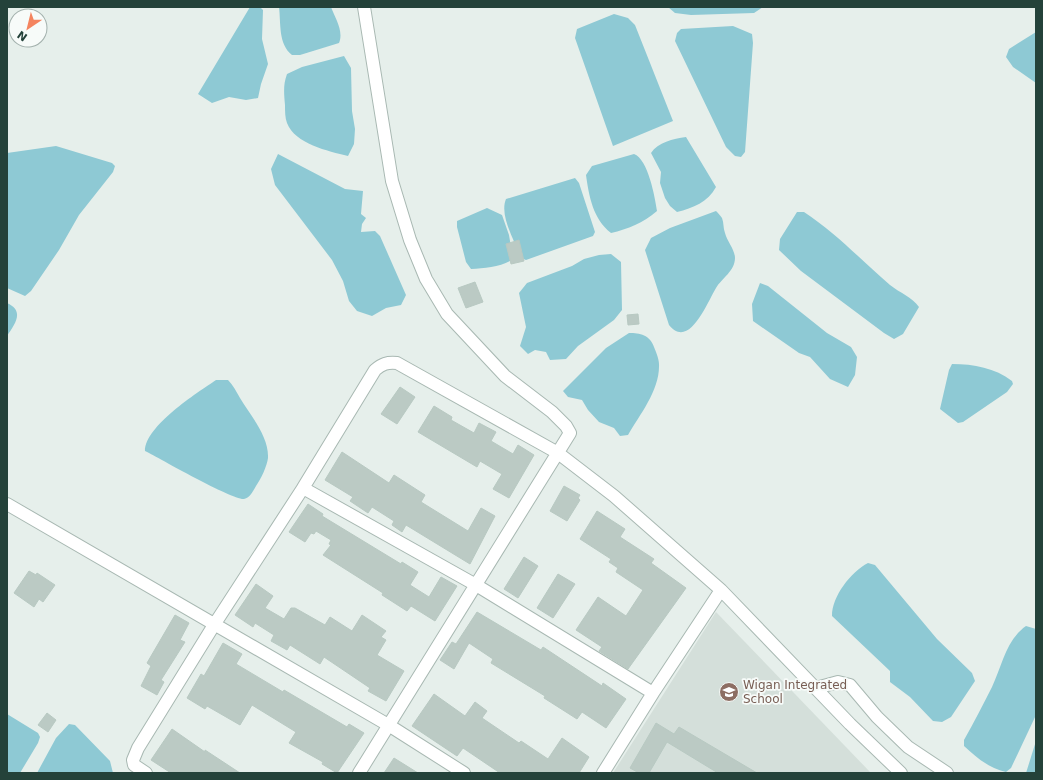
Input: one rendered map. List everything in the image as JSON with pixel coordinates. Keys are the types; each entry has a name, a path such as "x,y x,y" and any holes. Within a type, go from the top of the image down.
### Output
{"street":[{"path":"359,773 390,726 570,433 566,426 505,376 446,314 426,279 410,240 392,181 364,7"},
{"path":"146,773 134,765 134,755 214,625 303,488 374,370 382,364 389,362 397,363 558,453 620,501 721,590 901,773"},
{"path":"303,488 476,585 653,693"},
{"path":"7,504 390,726 464,773"},
{"path":"603,773 653,693 721,590"},
{"path":"816,688 838,682 850,685 877,717 908,747 948,773"}],"shaded area":[{"name":"Wigan Integrated School","path":"716,612 871,773 613,773"}],"water":[{"path":"250,7 260,7 263,10 262,39 268,64 258,98 246,100 229,97 212,103 198,94"},
{"path":"279,7 331,7 340,29 339,43 300,55 292,55 284,45 282,39"},
{"path":"668,7 763,7 754,13 691,15 675,13"},
{"path":"614,14 628,18 635,25 673,121 613,146 575,38 577,29"},
{"path":"733,26 752,34 753,43 745,152 741,157 735,156 726,147 675,41 677,33 681,29"},
{"path":"1036,32 1036,83 1013,67 1006,57 1009,49"},
{"path":"344,56 351,68 352,111 355,129 354,144 348,156 313,146 297,136 291,130 286,121 284,93 287,74 302,67"},
{"path":"686,137 716,187 709,197 700,204 677,212 670,206 665,198 660,183 661,172 651,153 662,144 671,140"},
{"path":"56,146 112,163 115,166 113,172 79,215 59,250 31,291 25,296 7,288 7,153"},
{"path":"278,154 345,189 363,191 361,214 366,218 362,224 361,232 375,231 380,236 406,295 401,305 386,308 372,316 357,311 349,301 343,281 332,260 275,185 271,169"},
{"path":"634,154 639,157 647,171 653,188 657,211 635,225 611,233 596,214 590,199 586,175 592,166"},
{"path":"575,178 579,183 595,232 593,236 526,260 521,258 506,221 504,206 506,199"},
{"path":"487,208 502,215 509,235 513,259 509,262 488,268 471,269 466,262 457,227 457,221"},
{"path":"716,211 722,218 724,231 735,255 733,267 716,288 697,322 684,332 676,331 669,325 645,250 651,238 670,228"},
{"path":"797,212 804,212 816,220 890,285 919,307 903,334 894,339 884,333 801,271 779,250 780,239"},
{"path":"611,254 621,262 622,310 614,320 578,346 566,359 550,360 546,352 535,350 528,354 520,346 526,327 519,293 527,283 572,266 584,259 599,255"},
{"path":"760,283 768,286 827,333 851,347 857,357 855,375 848,387 830,379 810,357 799,353 753,321 752,304"},
{"path":"7,303 16,310 17,318 7,336"},
{"path":"629,333 641,334 650,340 654,347 659,364 653,392 628,435 620,436 614,428 599,422 588,410 582,400 568,397 563,391 606,348"},
{"path":"952,364 976,366 991,370 1012,381 1013,384 1007,392 963,422 958,423 940,409 949,370"},
{"path":"216,380 228,380 231,384 258,426 267,450 268,458 262,476 251,494 244,499 237,498 226,493 145,451 147,441 162,421 173,411"},
{"path":"868,563 875,565 937,639 972,673 975,681 951,717 942,722 933,721 910,697 890,682 890,671 832,616 835,601 844,585 855,572"},
{"path":"1026,626 1036,629 1036,715 1011,768 1006,772 994,768 979,758 964,746 964,740 992,687 1009,646 1019,632"},
{"path":"7,714 38,733 40,737 20,773 7,773"},
{"path":"69,724 75,725 110,761 113,773 37,773 56,738"},
{"path":"1036,741 1036,773 1026,773"}],"building":[{"path":"519,240 524,261 511,264 506,244"},
{"path":"475,282 483,302 466,308 458,288"},
{"path":"638,314 639,324 628,325 627,315"},
{"path":"400,387 415,397 397,424 381,414"},
{"path":"434,406 452,417 451,420 474,433 479,423 496,432 491,441 513,454 518,445 534,455 509,498 493,489 502,474 480,461 477,467 418,432"},
{"path":"342,452 389,483 394,475 425,495 421,502 468,531 481,508 495,516 470,564 406,525 402,532 392,525 394,521 372,507 368,513 350,501 353,497 325,480"},
{"path":"564,486 580,495 578,498 580,500 567,521 550,511"},
{"path":"308,504 323,514 322,516 401,564 402,562 418,572 410,585 429,597 441,577 457,586 435,621 411,606 407,611 382,595 383,593 323,555 331,545 329,544 331,540 316,531 314,534 311,533 305,542 289,532"},
{"path":"597,511 625,529 620,537 654,559 651,563 686,588 628,669 599,651 602,647 576,630 598,597 626,616 643,590 616,572 618,568 609,562 611,559 580,539"},
{"path":"524,557 538,566 518,598 504,589"},
{"path":"29,571 36,575 37,573 55,585 43,602 39,599 34,607 14,593"},
{"path":"558,574 575,584 553,618 537,608"},
{"path":"256,584 273,596 265,608 284,619 291,608 295,608 325,625 330,617 352,631 362,615 386,631 381,637 386,640 377,655 404,671 386,701 368,691 370,688 324,657 320,664 290,645 287,650 271,641 274,635 255,623 253,627 235,615"},
{"path":"477,612 541,650 543,647 602,686 603,683 626,699 606,728 582,712 577,719 544,698 545,696 491,663 493,659 469,643 454,669 440,660 452,642 456,644"},
{"path":"175,615 189,623 180,640 185,642 161,680 164,682 157,695 141,686 151,666 147,663"},
{"path":"223,643 242,654 236,664 347,727 349,724 364,733 337,773 322,764 323,762 289,743 296,732 252,705 240,725 207,706 205,709 187,698 201,674 204,676"},
{"path":"434,694 465,716 475,702 487,711 482,718 519,743 521,741 548,759 562,738 589,757 579,773 500,773 463,748 457,756 412,726"},
{"path":"47,713 56,720 48,732 38,725"},
{"path":"656,723 674,734 679,727 757,773 718,773 667,742 649,773 639,773 630,768"},
{"path":"172,729 205,752 205,750 240,773 171,773 151,760"},
{"path":"394,758 418,773 384,773"}],"place":[{"name":"Wigan Integrated School","path":"729,692"}]}
